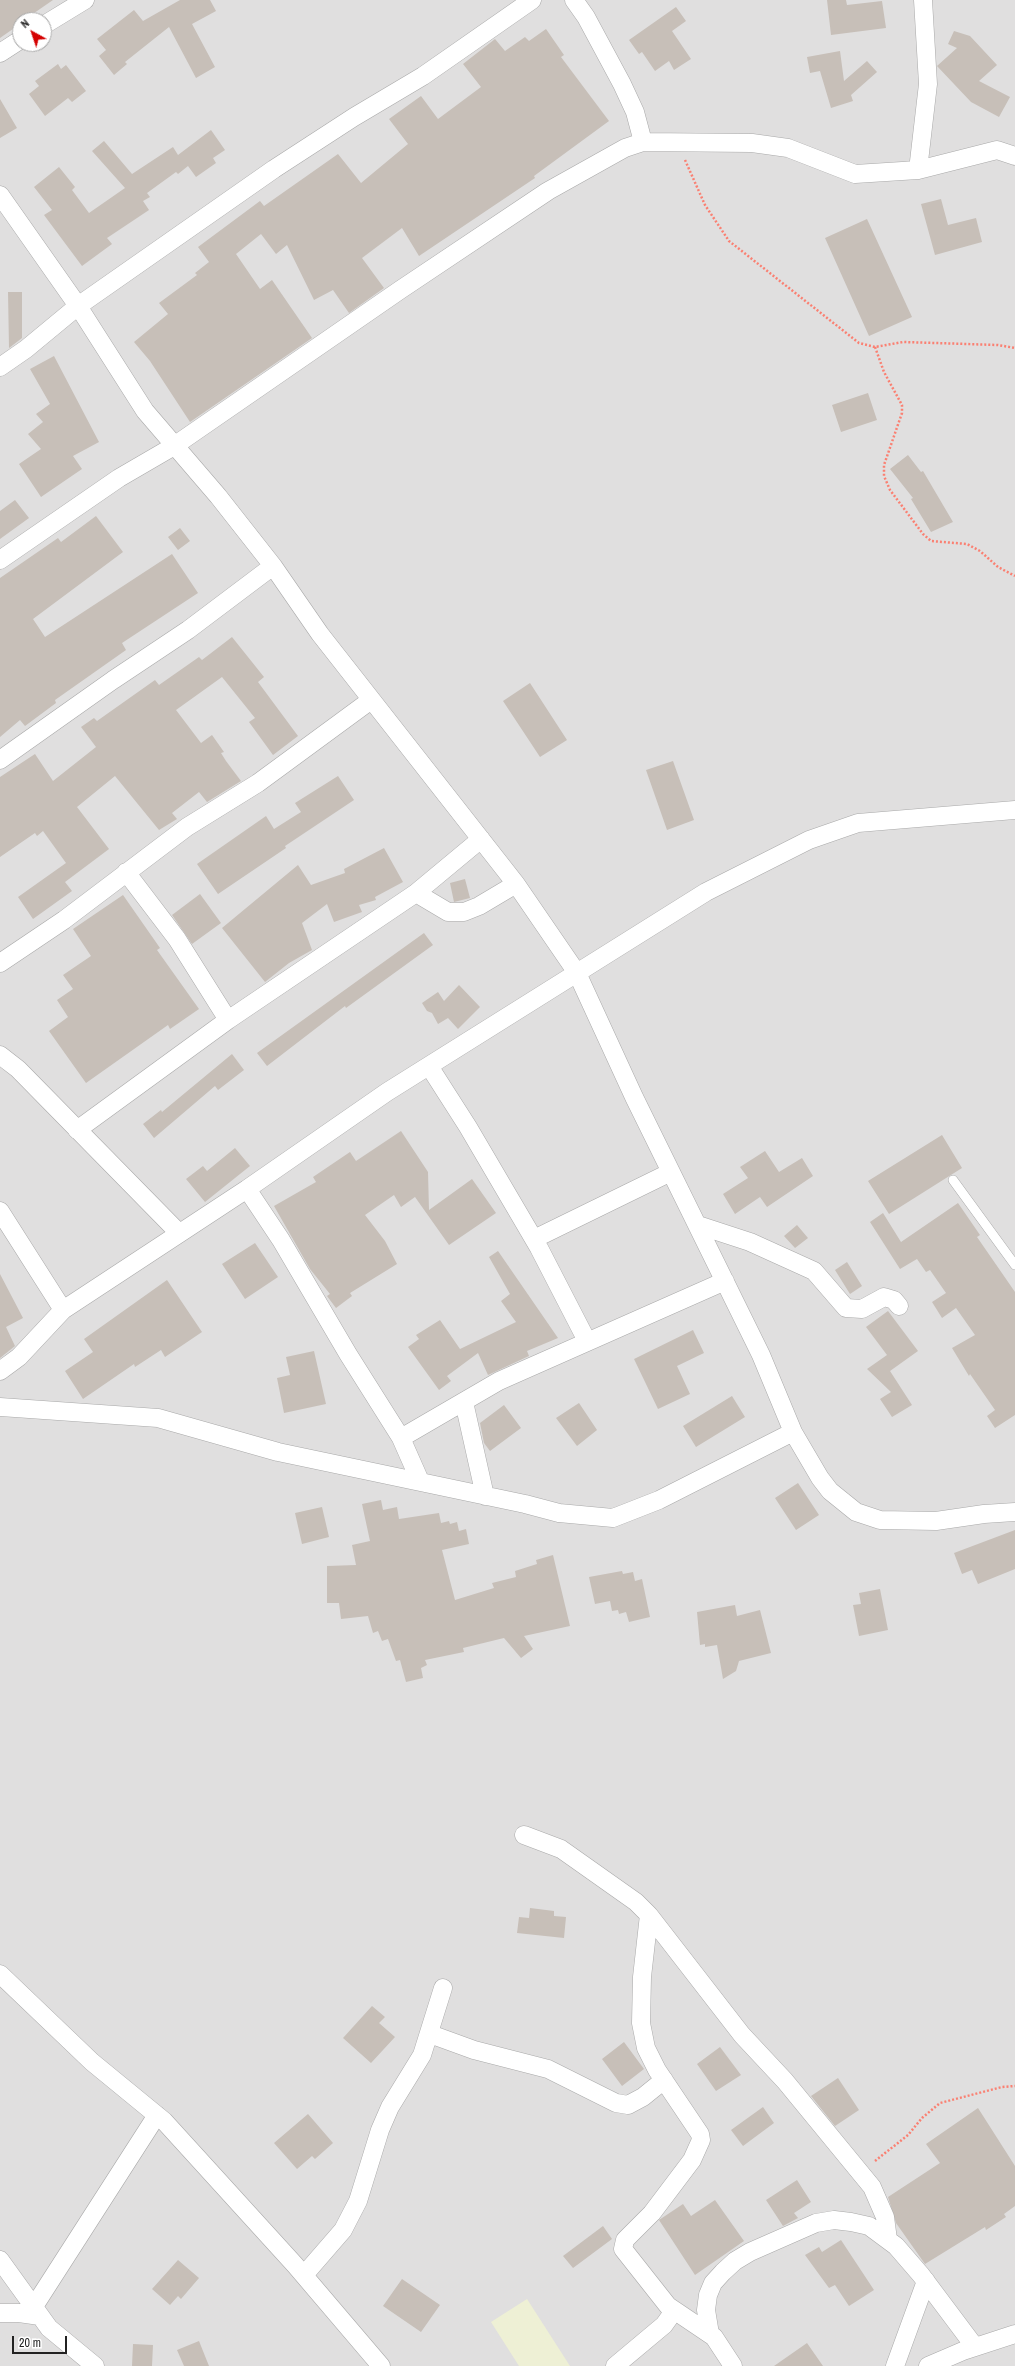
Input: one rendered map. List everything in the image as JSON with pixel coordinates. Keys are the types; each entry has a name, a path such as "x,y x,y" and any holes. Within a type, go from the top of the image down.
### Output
{"street":[{"path":"52,20 85,0"},
{"path":"0,367 26,349 78,306 274,169 354,116 423,76 532,0"},
{"path":"574,0 586,17 622,84 635,112 643,142"},
{"path":"918,170 928,84 923,0"},
{"path":"0,53 12,45"},
{"path":"0,560 119,478 174,446 394,294 548,191 601,160 643,142 721,142 788,148 855,174 918,170 997,150 1015,156"},
{"path":"0,195 78,306 145,411 218,496 273,566 320,634 516,884 577,973 671,1172 761,1355 793,1432 820,1478 830,1491 856,1512 880,1520 936,1521 984,1514 1015,1512"},
{"path":"0,760 113,680 188,630 273,566"},
{"path":"0,963 64,920 187,827 258,783 371,700"},
{"path":"0,1371 19,1357 63,1310 101,1287 179,1233 248,1189 387,1092 706,892 809,840 858,823 1015,810"},
{"path":"77,1130 228,1020 416,893 481,839"},
{"path":"126,872 177,939 228,1020"},
{"path":"416,893 448,912 464,912 479,906 516,884"},
{"path":"0,1055 18,1069 179,1233"},
{"path":"428,1066 468,1127 534,1239 588,1341"},
{"path":"534,1239 671,1172"},
{"path":"248,1189 281,1240 348,1354 401,1438 420,1481"},
{"path":"0,1210 63,1310"},
{"path":"698,1226 750,1242 814,1271 846,1308 862,1309 884,1297 890,1297 899,1306"},
{"path":"401,1438 498,1381 725,1282"},
{"path":"464,1402 485,1496"},
{"path":"0,1407 158,1418 278,1452 420,1481 559,1513 613,1518 658,1500 793,1432"},
{"path":"524,1835 561,1849 636,1902 649,1915 742,2036 785,2081 872,2187 885,2217 888,2240"},
{"path":"649,1915 642,1977 641,2022 646,2048 664,2080 700,2134 701,2140 692,2160 652,2213 625,2240 622,2245 625,2253 674,2311 710,2334 721,2346 733,2366"},
{"path":"0,1974 92,2062 157,2115 304,2275 381,2366"},
{"path":"304,2275 344,2230 358,2201 380,2130 390,2107 422,2055 430,2034 443,1988"},
{"path":"430,2034 474,2050 548,2069 616,2103 628,2105 643,2097 664,2080"},
{"path":"37,2312 157,2115"},
{"path":"710,2334 706,2310 708,2295 713,2283 735,2261 750,2252 816,2223 834,2220 869,2226 896,2246 926,2282 975,2347"},
{"path":"0,2260 48,2328 95,2366"},
{"path":"894,2366 926,2282"},
{"path":"615,2366 664,2326 674,2311"},
{"path":"0,2313 37,2312"},
{"path":"928,2366 975,2347 1015,2334"}],"lane":[{"path":"953,1180 1015,1265"}],"path":[{"path":"675,142 694,175 705,204 729,241 859,342 875,347 902,342 998,345 1015,348"},
{"path":"875,347 884,372 902,405 902,413 884,465 884,476 890,490 923,534 931,541 946,544 967,544 980,551 998,567 1015,576"},
{"path":"858,2169 888,2153 908,2135 922,2118 940,2103 1002,2087 1015,2086"}],"shaded area":[{"path":"0,0 1015,0 1015,2366 0,2366"}],"green space":[{"path":"527,2299 570,2366 519,2366 491,2322"}],"building":[{"path":"0,0 53,0 36,12 12,12 12,30 0,38"},
{"path":"180,0 210,0 216,11 192,24 215,67 196,78 169,27 125,62 127,64 114,75 99,56 106,50 97,39 134,10 143,21"},
{"path":"827,0 846,0 847,5 882,1 886,28 831,35"},
{"path":"676,7 686,21 672,31 691,59 674,70 669,61 655,71 642,52 639,54 629,40"},
{"path":"546,29 564,55 561,57 609,121 534,176 535,178 419,256 402,228 362,258 384,288 349,313 333,290 314,300 287,245 276,254 261,234 236,254 260,289 272,280 312,338 190,422 150,361 134,342 168,314 159,303 197,275 195,273 209,262 198,247 260,201 264,206 338,154 361,183 408,144 389,119 421,96 438,119 481,87 463,64 495,39 505,51 525,37 529,41"},
{"path":"954,31 970,36 997,65 979,81 1010,97 999,117 971,102 937,66 957,48 948,44"},
{"path":"840,51 844,81 867,61 877,72 851,95 853,101 831,108 820,71 810,73 807,57"},
{"path":"58,64 61,69 66,65 86,91 72,102 68,98 45,116 29,94 39,86 35,81"},
{"path":"0,99 17,128 0,138"},
{"path":"211,130 225,150 213,158 216,163 196,177 188,166 178,174 176,172 147,193 150,197 143,201 149,210 107,238 112,244 82,266 44,215 52,210 34,187 59,167 75,187 72,190 89,213 125,188 92,151 104,141 132,174 173,147 178,155"},
{"path":"941,199 948,225 976,218 982,242 935,255 921,204"},
{"path":"867,219 912,317 869,336 825,238"},
{"path":"8,292 22,292 22,338 9,348"},
{"path":"54,356 99,442 73,456 82,469 41,497 19,464 41,449 28,434 43,422 36,414 50,404 30,369"},
{"path":"868,393 877,420 841,432 832,405"},
{"path":"908,455 921,472 923,471 953,522 931,532 911,499 913,498 890,469"},
{"path":"15,500 29,518 0,539 0,511"},
{"path":"96,516 123,552 33,619 45,637 172,554 198,593 122,643 126,650 55,700 56,703 25,726 20,720 0,737 0,578 58,538 61,542"},
{"path":"180,528 190,541 178,550 168,537"},
{"path":"232,637 264,677 258,682 298,736 273,755 249,722 255,718 222,677 176,710 201,743 212,735 224,752 221,753 226,761 241,781 207,802 199,792 172,813 177,819 159,830 115,776 77,807 109,849 65,882 72,891 33,919 18,897 66,863 43,831 37,836 35,833 0,857 0,777 35,754 53,781 96,747 81,727 94,718 97,721 155,680 159,685 199,657 202,660"},
{"path":"530,683 567,740 540,757 503,701"},
{"path":"673,761 694,820 667,830 646,770"},
{"path":"338,776 354,800 285,846 286,848 218,894 197,864 266,816 274,829 301,812 295,803"},
{"path":"384,848 403,882 375,897 376,900 359,905 362,912 334,922 327,904 302,923 312,950 289,963 265,982 222,928 298,865 311,885 345,873 344,869"},
{"path":"465,879 470,898 454,902 450,883"},
{"path":"200,894 221,923 192,944 172,915"},
{"path":"123,895 160,948 157,950 199,1009 170,1029 168,1025 86,1083 49,1031 68,1017 57,1000 73,989 63,975 91,956 73,929"},
{"path":"424,933 433,945 346,1008 345,1006 267,1066 257,1053"},
{"path":"459,985 480,1007 458,1029 448,1018 438,1024 432,1013 427,1011 422,1003 438,992 444,1001"},
{"path":"232,1054 244,1070 218,1090 215,1086 154,1138 143,1124 161,1110 162,1112"},
{"path":"401,1131 428,1172 429,1210 472,1179 496,1213 449,1245 415,1197 401,1207 394,1195 365,1215 385,1241 397,1264 350,1293 352,1296 336,1308 327,1296 330,1294 310,1269 274,1206 316,1182 313,1177 350,1152 356,1161"},
{"path":"942,1135 962,1168 889,1214 868,1181"},
{"path":"235,1148 250,1166 205,1202 186,1179 203,1166 207,1171"},
{"path":"765,1151 779,1172 802,1158 813,1176 767,1207 760,1197 735,1214 723,1194 748,1178 740,1167"},
{"path":"958,1203 980,1235 977,1237 1015,1292 1015,1415 995,1428 987,1416 995,1410 970,1374 969,1376 952,1348 975,1335 956,1308 942,1318 932,1302 946,1293 930,1270 926,1272 917,1259 900,1269 870,1222 883,1213 901,1242"},
{"path":"797,1225 808,1238 795,1248 784,1236"},
{"path":"255,1243 278,1277 245,1299 222,1264"},
{"path":"498,1251 558,1338 527,1351 529,1356 488,1375 478,1353 447,1376 451,1381 439,1390 408,1347 419,1339 416,1335 440,1320 460,1349 516,1322 501,1301 510,1294 489,1257"},
{"path":"847,1262 862,1286 850,1294 835,1270"},
{"path":"0,1274 23,1318 6,1327 15,1346 0,1358"},
{"path":"167,1280 202,1332 165,1357 161,1350 135,1367 134,1364 83,1399 65,1371 93,1352 84,1339"},
{"path":"888,1311 918,1351 890,1371 912,1405 892,1417 880,1399 891,1392 867,1369 887,1355 866,1327"},
{"path":"693,1330 704,1353 677,1366 690,1394 658,1409 634,1359"},
{"path":"314,1351 326,1404 284,1413 277,1378 290,1375 286,1357"},
{"path":"732,1396 745,1417 696,1447 683,1426"},
{"path":"579,1403 597,1430 577,1446 556,1418"},
{"path":"504,1405 521,1428 490,1451 484,1443 480,1423"},
{"path":"798,1483 819,1515 796,1530 775,1498"},
{"path":"381,1500 383,1510 397,1507 399,1519 439,1513 441,1523 449,1521 450,1524 457,1522 459,1531 466,1529 469,1544 442,1550 455,1600 494,1588 492,1583 516,1577 515,1571 537,1564 536,1560 553,1555 570,1626 524,1636 533,1649 521,1658 504,1638 463,1648 464,1652 425,1660 427,1665 421,1668 423,1678 406,1682 400,1660 396,1661 388,1639 382,1641 378,1631 373,1633 368,1616 341,1619 339,1603 327,1603 327,1566 356,1565 352,1545 370,1541 362,1504"},
{"path":"322,1507 329,1537 302,1544 295,1513"},
{"path":"1015,1530 1015,1569 978,1584 972,1570 962,1574 954,1553"},
{"path":"622,1571 623,1574 633,1572 635,1581 642,1579 650,1617 629,1622 626,1612 619,1614 618,1610 612,1611 610,1601 595,1604 589,1577"},
{"path":"880,1589 888,1630 859,1636 853,1605 861,1604 859,1593"},
{"path":"735,1605 737,1616 760,1610 771,1653 739,1661 736,1671 723,1679 717,1645 705,1647 705,1644 700,1645 697,1612"},
{"path":"530,1908 554,1911 554,1916 566,1917 564,1938 517,1933 519,1917 529,1918"},
{"path":"372,2006 385,2017 379,2023 395,2037 371,2063 343,2038"},
{"path":"624,2042 644,2069 622,2086 602,2059"},
{"path":"720,2047 741,2075 716,2091 697,2064"},
{"path":"838,2078 859,2110 835,2126 811,2096"},
{"path":"763,2107 774,2123 743,2146 731,2130"},
{"path":"978,2108 1015,2166 1015,2206 1004,2214 1006,2217 986,2230 985,2227 925,2264 896,2223 888,2197 940,2163 926,2144"},
{"path":"308,2114 333,2143 315,2159 312,2156 297,2169 274,2143"},
{"path":"797,2180 811,2202 794,2213 798,2218 783,2226 766,2200"},
{"path":"715,2200 744,2241 695,2275 659,2220 683,2204 691,2216"},
{"path":"603,2226 612,2239 573,2268 563,2256"},
{"path":"841,2240 874,2290 849,2306 835,2285 829,2288 805,2255 819,2247 822,2252"},
{"path":"178,2260 199,2278 181,2299 178,2296 170,2305 152,2289"},
{"path":"402,2279 440,2305 421,2332 383,2306"},
{"path":"199,2341 209,2366 184,2366 177,2350"},
{"path":"807,2343 823,2366 774,2366"},
{"path":"133,2344 153,2345 152,2366 132,2366"}]}
